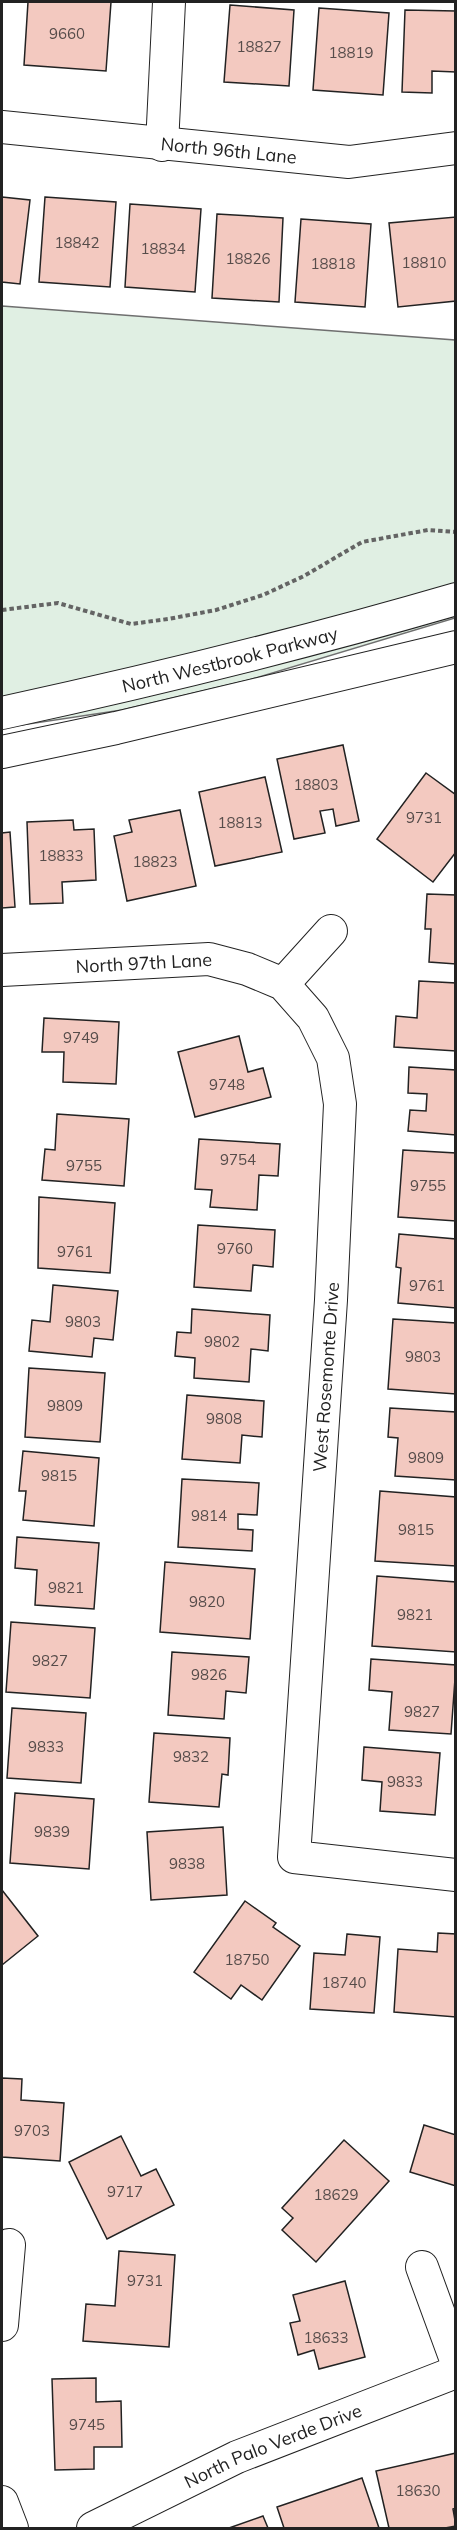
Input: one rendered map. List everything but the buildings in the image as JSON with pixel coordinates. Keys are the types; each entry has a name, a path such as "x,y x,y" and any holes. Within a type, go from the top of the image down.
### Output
{"street":[{"path":"162,145 169,2"},
{"name":"North 96th Lane","path":"2,127 162,145 349,162 456,148"},
{"name":"North Westbrook Parkway","path":"2,713 197,669 327,636 456,599"},
{"path":"2,752 116,728 456,647"},
{"path":"284,984 331,931"},
{"name":"North 97th Lane","path":"2,970 209,960 247,969 284,984"},
{"name":"West Rosemonte Drive","path":"284,984 313,1018 333,1058 340,1104 331,1300 294,1857 456,1875"},
{"path":"2,2325 9,2245"},
{"path":"422,2267 456,2360"},
{"name":"North Palo Verde Drive","path":"93,2529 237,2457 456,2372"},
{"path":"2,2502 12,2529"}],"path":[{"path":"2,609 58,603 131,624 168,619 216,610 263,595 304,576 362,542 428,530 456,532"}],"green space":[{"path":"2,306 455,340 455,618 249,680 122,710 2,728"}]}
